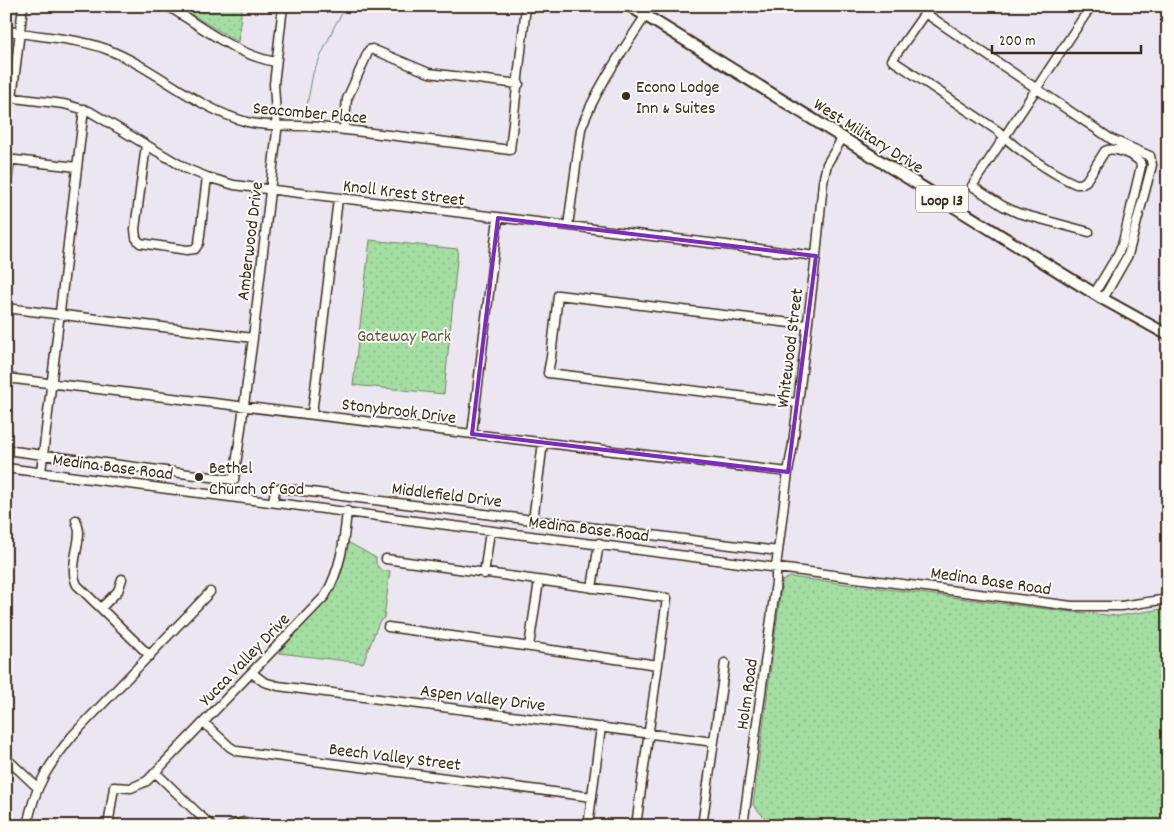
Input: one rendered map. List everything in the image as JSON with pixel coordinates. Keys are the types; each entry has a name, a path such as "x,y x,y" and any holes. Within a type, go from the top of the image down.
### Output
{"main road":[{"name":"West Military Drive","path":"630,6 1099,297 1168,335"}],"street":[{"path":"9,97 23,6"},
{"path":"168,6 237,49 260,59 276,62"},
{"name":"Amberwood Drive","path":"43,455 234,480 278,126 274,84 283,6"},
{"path":"344,130 349,92 369,50 372,49 429,73 519,84 526,6"},
{"path":"1089,232 1018,213 972,186 1091,6"},
{"path":"1099,297 1128,255 1152,165 1150,156 1126,147 1106,136 928,10 892,60 998,131 1039,162 1076,184 1082,184 1086,181 1107,150 1106,136"},
{"path":"568,226 581,129 585,118 595,96 646,16"},
{"name":"Seacomber Place","path":"6,30 77,41 107,49 123,56 218,112 248,122 278,126 296,125 510,150 519,84"},
{"name":"Knoll Krest Street","path":"9,97 64,104 84,110 187,169 234,185 270,191 816,256"},
{"path":"41,472 84,110"},
{"name":"Whitewood Street","path":"776,567 793,444 824,175 832,153 842,137"},
{"path":"146,145 135,229 137,241 143,244 195,249 199,243 207,177"},
{"path":"1099,297 1123,242 1141,166 1138,159 1114,149 1107,150"},
{"path":"1140,162 1150,156"},
{"path":"6,192 8,159 77,167"},
{"path":"1136,187 1146,189"},
{"path":"312,414 338,199"},
{"path":"472,434 498,218"},
{"path":"1128,220 1138,223"},
{"path":"797,403 548,373 558,295 807,325"},
{"path":"6,308 253,338"},
{"name":"Stonybrook Drive","path":"6,378 788,472"},
{"path":"533,521 543,442"},
{"path":"6,450 43,455"},
{"name":"Medina Base Road","path":"6,468 1077,606 1121,606 1168,600"},
{"name":"Middlefield Drive","path":"273,502 275,490 279,488 778,551"},
{"name":"Yucca Valley Drive","path":"108,826 114,787 125,789 137,787 147,782 325,596 340,561 347,511"},
{"path":"76,520 79,531 74,567 75,581 150,656"},
{"path":"484,574 490,531"},
{"path":"655,551 657,537"},
{"path":"592,588 599,543"},
{"path":"386,559 667,598 636,826"},
{"name":"Holm Road","path":"743,826 776,582 776,567"},
{"path":"101,608 118,591 122,579"},
{"path":"529,646 539,581"},
{"path":"27,826 31,806 51,763 74,735 210,592"},
{"path":"388,627 658,665"},
{"path":"702,826 725,663"},
{"name":"Aspen Valley Drive","path":"252,673 264,682 278,686 714,742"},
{"name":"Beech Valley Street","path":"204,723 230,748 238,751 592,797"},
{"path":"588,826 601,727"},
{"path":"6,758 38,788"},
{"path":"156,773 211,826"},
{"path":"231,826 244,822 275,826"}],"highlighted area":[{"path":"498,218 816,256 788,472 472,434"}],"green space":[{"path":"177,6 242,6 238,42"},
{"name":"Gateway Park","path":"370,240 458,249 444,394 353,385"},
{"path":"348,542 376,558 376,564 381,570 390,571 384,618 379,622 363,663 279,653 331,594 342,570"},
{"path":"790,577 1063,611 1118,616 1168,608 1168,826 772,826 753,805 782,581"}],"waterway":[{"path":"287,117 300,115 306,111 313,73 335,25 347,6"}],"place":[{"name":"Econo Lodge Inn & Suites","path":"626,96"},
{"name":"Bethel Church of God","path":"199,477"}]}
